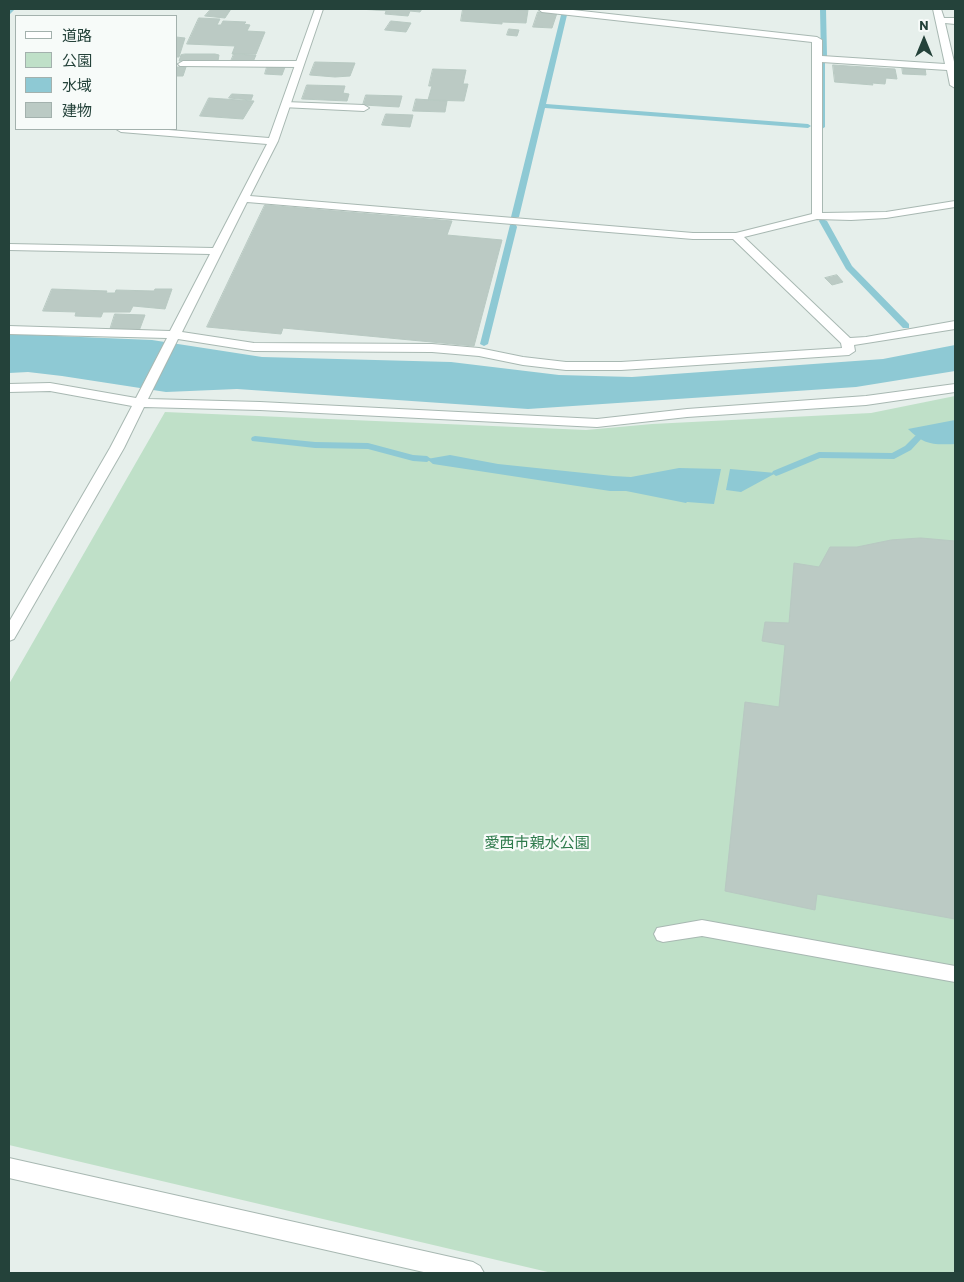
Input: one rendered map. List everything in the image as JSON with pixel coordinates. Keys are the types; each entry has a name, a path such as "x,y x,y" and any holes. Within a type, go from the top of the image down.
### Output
{"street":[{"path":"9,635 13,618 117,448 273,141 319,9"},
{"path":"542,9 817,40 817,216"},
{"path":"937,9 955,85"},
{"path":"940,20 955,20"},
{"path":"817,59 951,67"},
{"path":"184,64 299,64"},
{"path":"285,105 364,108"},
{"path":"134,130 273,141"},
{"path":"244,199 693,236 736,236 817,216 843,219 926,210 955,204"},
{"path":"9,330 175,337 254,347 432,348 479,352 523,361 566,366 621,366 849,351 847,342 786,286 736,236"},
{"path":"9,247 218,251"},
{"path":"847,342 866,341 955,325"},
{"path":"9,388 50,387 142,400 597,423 644,416 850,403 955,388"},
{"path":"663,934 702,928 955,974"},
{"path":"9,1168 473,1273"}],"green space":[{"name":"愛西市親水公園","path":"955,396 955,1273 552,1273 9,1145 9,684 165,412 586,430 652,424 871,413"}],"water":[{"path":"9,334 152,340 262,357 451,362 559,375 632,377 883,359 955,345 955,371 856,387 528,409 237,389 166,392 62,376 28,372 9,373"},
{"path":"955,420 955,444 929,443 908,429"},
{"path":"450,455 498,464 631,477 679,468 721,469 714,504 686,503 626,491 610,491 433,464 427,459"},
{"path":"730,469 776,473 741,492 726,490"}],"building":[{"path":"211,9 231,9 225,18 205,16"},
{"path":"358,9 422,9 420,12 410,11 408,16 385,14 386,11"},
{"path":"463,9 528,10 526,23 502,22 502,24 461,21"},
{"path":"538,12 557,13 552,28 533,27"},
{"path":"199,18 220,19 217,25 221,25 223,21 246,22 244,24 250,25 247,31 265,32 256,54 232,54 235,46 187,44"},
{"path":"391,21 411,23 406,32 385,30"},
{"path":"509,29 519,30 517,36 507,35"},
{"path":"178,37 185,38 179,57"},
{"path":"234,54 256,55 253,62 231,61"},
{"path":"181,55 219,55 218,61 213,62 179,61"},
{"path":"315,62 355,63 350,76 335,77 310,75"},
{"path":"833,65 895,69 897,79 886,78 885,84 872,83 873,85 835,82"},
{"path":"902,66 925,68 926,75 903,74"},
{"path":"178,67 186,67 183,76 178,76"},
{"path":"267,67 285,67 282,75 265,74"},
{"path":"433,69 466,70 463,84 468,84 464,101 428,100 432,86 429,86"},
{"path":"307,85 345,86 343,93 349,94 347,101 302,99"},
{"path":"232,94 253,95 251,100 229,98"},
{"path":"366,95 402,96 399,107 363,105"},
{"path":"209,98 254,101 243,119 200,116"},
{"path":"416,99 447,101 445,112 413,111"},
{"path":"386,114 413,115 410,127 382,125"},
{"path":"265,205 452,221 447,235 502,240 474,346 283,328 281,334 207,327"},
{"path":"837,275 843,282 832,285 825,278"},
{"path":"52,289 115,293 116,290 154,291 155,289 172,289 165,309 133,306 130,312 103,312 101,317 75,316 76,312 43,311"},
{"path":"115,314 145,315 139,331 110,330"},
{"path":"921,538 955,541 955,919 817,894 815,910 725,891 745,702 779,707 785,645 762,641 765,622 789,623 794,563 819,567 830,547 857,547 891,540"}],"waterway":[{"path":"9,13 12,9"},
{"path":"823,9 824,56"},
{"path":"515,217 564,15"},
{"path":"822,63 822,127"},
{"path":"542,106 808,126"},
{"path":"823,221 849,267 906,326"},
{"path":"484,344 513,227"},
{"path":"776,473 819,455 894,456 908,448 918,438"},
{"path":"255,439 315,445 368,446 413,458 427,459"}]}
